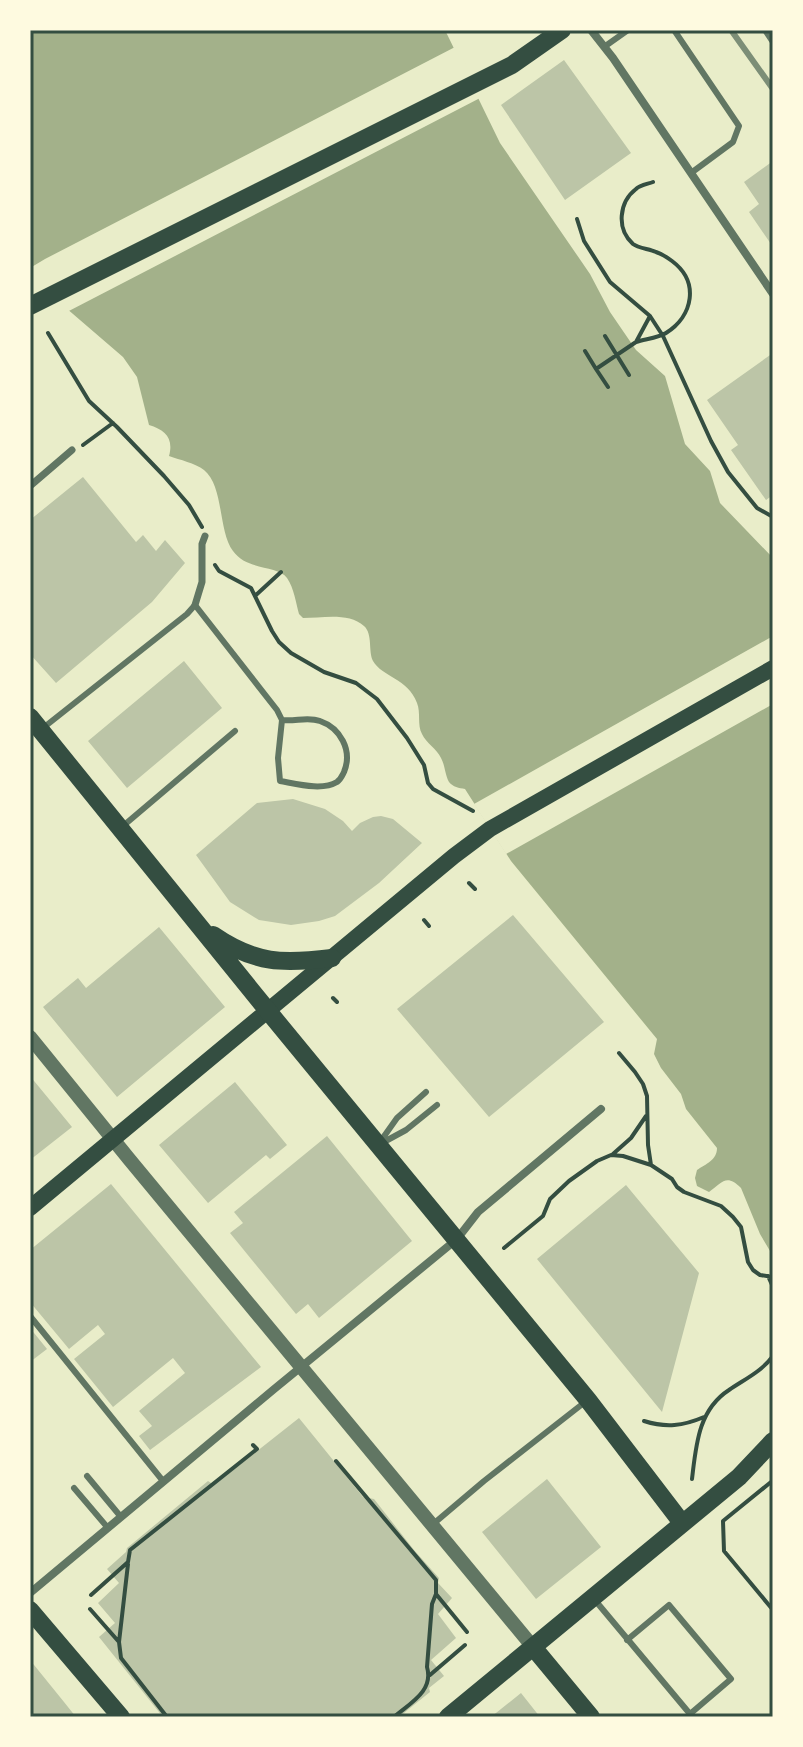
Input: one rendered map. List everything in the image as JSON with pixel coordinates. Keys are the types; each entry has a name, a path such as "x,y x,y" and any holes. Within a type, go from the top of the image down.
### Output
{"main road":[{"path":"30,306 512,65 562,30"},
{"path":"30,1208 490,829 773,668"},
{"path":"34,728 120,828 457,1239 588,1400 682,1523"},
{"path":"198,925 240,951 258,958 293,962 332,958"},
{"path":"448,1717 739,1477 773,1441"},
{"path":"30,1610 121,1717"},
{"path":"533,1647 591,1717"}],"street":[{"path":"591,30 773,294"},
{"path":"30,486 72,450"},
{"path":"195,605 202,582 202,544 205,536"},
{"path":"30,1037 533,1647"},
{"path":"30,1593 457,1239 478,1212 601,1109"}],"lane":[{"path":"604,47 628,30"},
{"path":"674,30 739,126 733,142 691,173"},
{"path":"765,30 773,42"},
{"path":"34,728 195,605 282,720 278,758 280,781 309,786 336,783 347,765 347,753 335,729 315,719 282,720"},
{"path":"120,828 235,731"},
{"path":"379,1145 397,1118 426,1092"},
{"path":"379,1145 406,1130 437,1105"},
{"path":"30,1316 163,1481"},
{"path":"432,1525 588,1400"},
{"path":"87,1476 121,1517"},
{"path":"74,1488 108,1528"},
{"path":"592,1597 627,1640 690,1714 731,1679 669,1605 627,1640"}],"path":[{"path":"596,369 636,342 663,336 682,319 690,303 690,287 682,270 670,259 633,244 624,231 620,217 625,202 636,188 653,182"},
{"path":"577,219 584,241 610,282 650,316 663,336 728,472 757,508 773,517"},
{"path":"636,342 650,316"},
{"path":"48,333 89,401 189,505 203,527 211,561 219,571 251,588 279,642 306,664 356,683 377,699 424,765 428,783 433,789 473,811"},
{"path":"605,336 629,375"},
{"path":"585,351 608,387"},
{"path":"72,450 113,423"},
{"path":"256,595 281,572"},
{"path":"469,883 475,889"},
{"path":"424,920 429,926"},
{"path":"619,1053 643,1084 647,1096 651,1165"},
{"path":"504,1248 543,1216 550,1199 569,1181 611,1155 631,1138 647,1113"},
{"path":"611,1155 651,1165 672,1179 684,1192 721,1206 741,1227 748,1262 753,1270 760,1275 771,1276 773,1287"},
{"path":"692,1479 699,1430 706,1416 727,1391 756,1373 773,1356"},
{"path":"644,1421 682,1425 706,1416"},
{"path":"167,1717 121,1658 119,1642 130,1550 257,1449 253,1445"},
{"path":"336,1461 436,1580 427,1667 429,1676 425,1690 394,1717"},
{"path":"773,1483 723,1521 724,1551 773,1610"},
{"path":"91,1595 128,1562"},
{"path":"436,1594 467,1632"},
{"path":"90,1609 119,1642"},
{"path":"429,1676 465,1645"}],"shaded area":[{"path":"30,30 445,30 500,143 590,274 610,312 636,350 665,376 685,444 710,471 720,503 773,558 773,1256 736,1183 728,1180 709,1192 697,1186 697,1170 713,1159 717,1148 686,1109 681,1094 661,1068 654,1054 657,1039 511,861 465,789 449,782 441,758 421,730 413,695 373,661 367,629 343,617 303,618 283,574 246,562 233,551 210,477 196,465 169,456 169,440 160,429 149,425 137,377 123,357 30,277"}],"pier":[{"path":"457,46 482,97 65,313 30,282 30,268 45,259"},
{"path":"773,636 773,704 506,854 474,804"}],"building":[{"path":"564,60 631,153 565,200 501,105"},
{"path":"773,161 773,247 749,212 759,204 744,182"},
{"path":"773,353 773,495 766,500 731,450 738,445 707,400"},
{"path":"83,477 136,542 143,535 156,551 165,540 185,563 152,602 56,683 30,654 30,520"},
{"path":"184,661 222,708 127,788 88,741"},
{"path":"293,799 325,809 352,831 373,817 393,819 422,843 379,883 335,916 291,925 259,920 230,902 196,855 257,803"},
{"path":"513,915 604,1022 489,1117 397,1009"},
{"path":"159,927 225,1007 117,1097 43,1007 78,978 86,988"},
{"path":"30,1076 72,1127 30,1160"},
{"path":"235,1082 287,1145 270,1159 266,1155 208,1203 159,1145"},
{"path":"327,1136 412,1241 319,1318 308,1304 296,1314 230,1233 243,1223 234,1212"},
{"path":"111,1184 261,1367 150,1450 139,1436 152,1426 139,1411 185,1373 173,1358 113,1407 74,1359 105,1334 98,1325 69,1349 30,1302 30,1250"},
{"path":"626,1185 699,1273 662,1412 537,1259"},
{"path":"30,1328 47,1349 30,1362"},
{"path":"299,1418 363,1497 374,1499 452,1598 438,1614 456,1638 431,1660 444,1676 399,1717 163,1717 99,1637 115,1623 98,1603 119,1583 107,1569 127,1548 208,1481 214,1485"},
{"path":"547,1479 601,1547 536,1599 482,1532"},
{"path":"30,1660 64,1702 76,1717 30,1717"},
{"path":"521,1693 540,1717 491,1717"}],"railway":[{"path":"731,30 773,89"}]}
